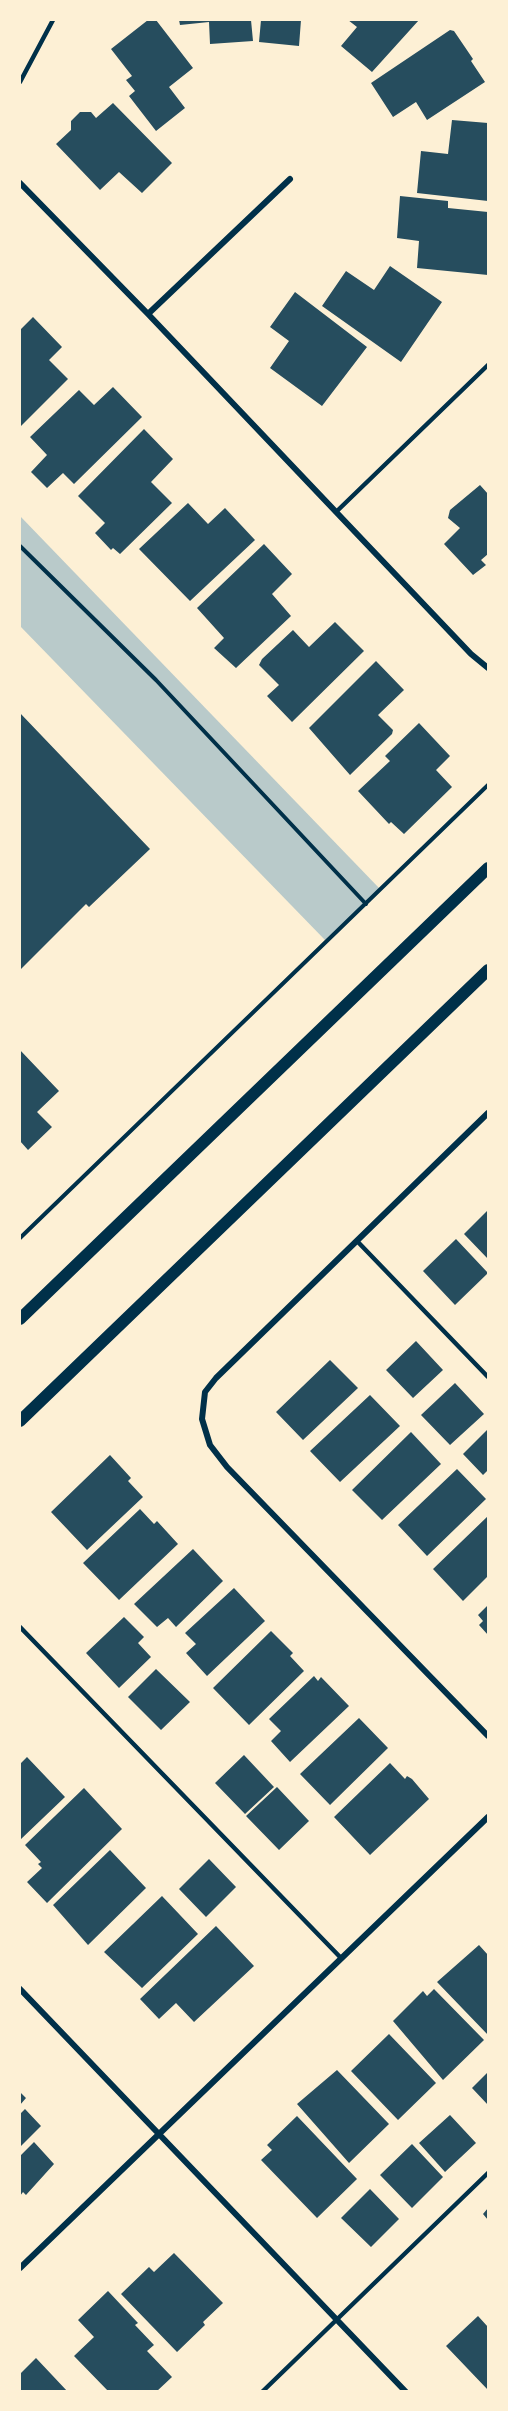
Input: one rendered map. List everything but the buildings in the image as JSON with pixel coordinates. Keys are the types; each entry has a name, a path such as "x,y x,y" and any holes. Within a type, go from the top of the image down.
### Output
{"main road":[{"path":"20,1319 489,868"},
{"path":"20,1421 489,970"}],"street":[{"path":"148,314 290,179"},
{"path":"20,183 148,314 471,654 489,668"},
{"path":"489,1113 216,1378 205,1392 202,1406 204,1432 227,1467 489,1737"},
{"path":"20,2268 489,1817"},
{"path":"20,1989 406,2391"}],"lane":[{"path":"20,82 53,20"},
{"path":"336,512 489,365"},
{"path":"357,1241 489,1377"},
{"path":"20,1627 341,1958"},
{"path":"262,2391 489,2173"}],"path":[{"path":"20,546 156,680 366,904"},
{"path":"20,1238 489,785"}],"shaded area":[{"path":"20,516 380,889 325,940 20,626"}]}
